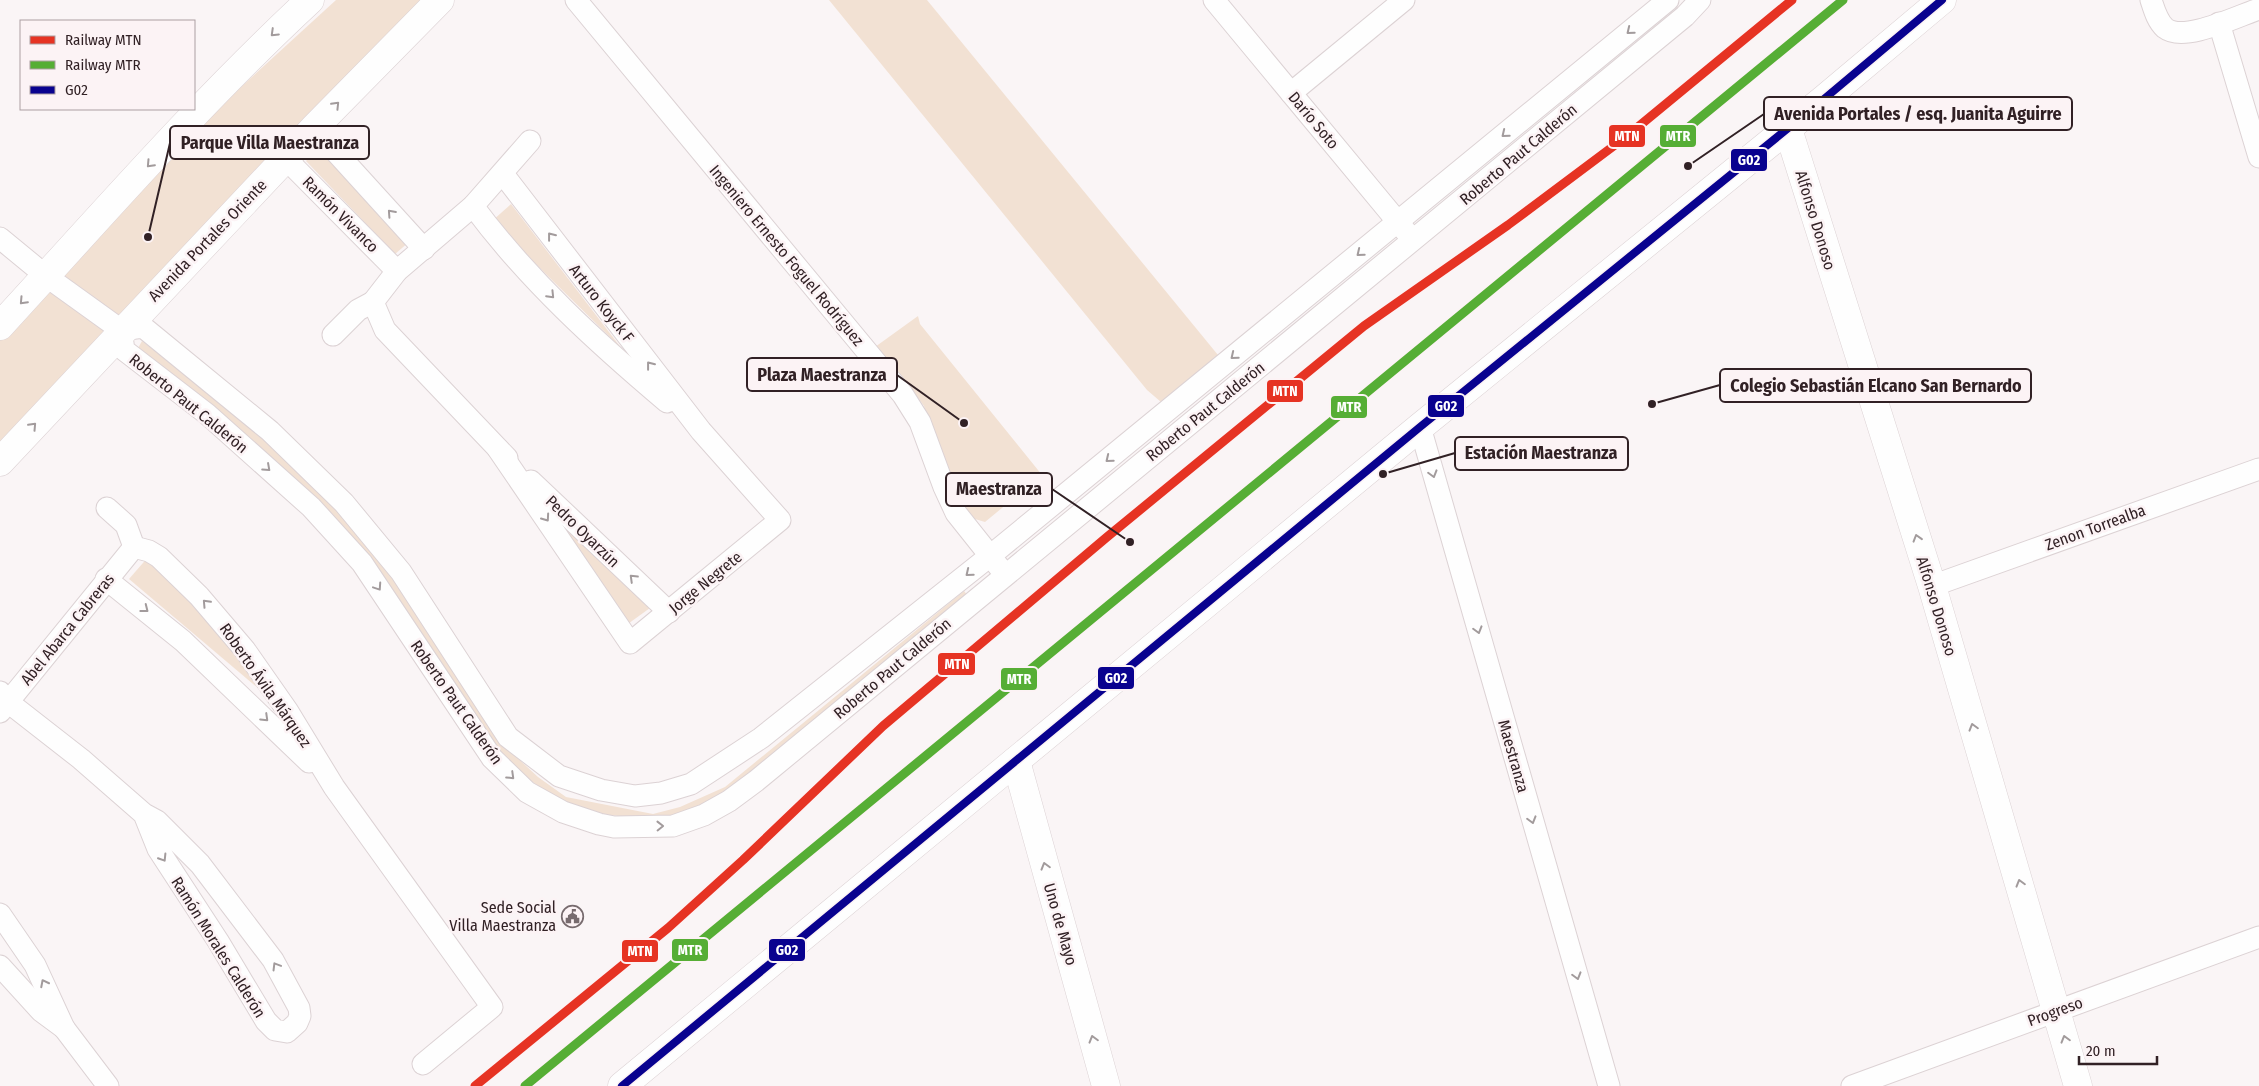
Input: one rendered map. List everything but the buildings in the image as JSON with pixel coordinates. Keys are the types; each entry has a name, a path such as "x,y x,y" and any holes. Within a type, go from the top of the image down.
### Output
{"street":[{"path":"0,326 269,38 310,0"},
{"name":"Avenida Portales Oriente","path":"0,462 285,158 440,0"},
{"name":"Ingeniero Ernesto Foguel Rodríguez","path":"576,0 903,395 920,422 944,487 956,513 1005,575"},
{"name":"Darío Soto","path":"1214,0 1413,241"},
{"path":"1291,93 1404,0"},
{"name":"Roberto Paut Calderón","path":"1668,0 990,556 761,738 691,784 661,793 635,796 602,790 558,776 508,737 401,572 344,503 270,431 143,328 122,330 124,350 222,427 311,507 362,563 492,758 527,792 563,812 599,824 614,827 673,826 704,815 729,801 756,781 1685,16 1700,0"},
{"path":"622,1086 1420,427 1788,129 1942,0"},
{"path":"2150,0 2159,21 2164,27 2176,33 2190,32 2259,9"},
{"path":"2219,23 2259,157"},
{"path":"314,128 424,249"},
{"name":"Alfonso Donoso","path":"1788,129 1932,586 2078,1086"},
{"path":"333,335 358,310 373,302 397,271 473,206 530,141"},
{"name":"Ramón Vivanco","path":"285,158 397,271"},
{"name":"Arturo Koyck F","path":"503,174 701,431 780,520"},
{"name":"Arturo Koyck F","path":"473,206 496,237 591,337 701,431"},
{"path":"0,238 46,276 122,330"},
{"name":"Pedro Oyarzún","path":"373,302 385,330 498,449 669,612"},
{"name":"Maestranza","path":"1420,427 1609,1086"},
{"name":"Pedro Oyarzún","path":"498,449 630,643"},
{"name":"Zenon Torrealba","path":"1932,586 2259,469"},
{"path":"107,508 126,525 134,547"},
{"name":"Jorge Negrete","path":"630,643 780,520"},
{"name":"Abel Abarca Cabreras","path":"2,702 134,547"},
{"name":"Roberto Ávila Márquez","path":"134,547 149,551 159,557 224,622 273,690 334,787 492,1007 423,1064"},
{"name":"Roberto Ávila Márquez","path":"106,579 183,641 334,787"},
{"name":"Ramón Morales Calderón","path":"2,702 81,759 144,814 157,820 195,858 273,960 299,1008 300,1016 294,1027 282,1032 275,1030 266,1021 218,941 158,850 144,814"},
{"name":"Uno de Mayo","path":"1016,761 1106,1086"},
{"path":"0,914 35,965 64,1028 108,1086"},
{"name":"Progreso","path":"1852,1086 2259,937"},
{"path":"0,966 41,1011 64,1028"}],"shaded area":[{"path":"336,0 431,0 0,453 0,338 206,119"},
{"path":"829,0 927,0 1218,355 1161,402 1147,390"},
{"path":"319,148 409,242 395,254 306,161"},
{"path":"511,204 622,349 492,221"},
{"path":"918,316 920,324 1042,475 985,522 975,519 965,509 933,440 924,406 897,370 875,347"},
{"path":"142,341 251,426 324,494 387,570 510,751 538,777 566,797 653,814 680,807 725,787 964,591 972,601 732,795 669,822 602,814 566,806 530,780 503,756 364,551 137,350"},
{"path":"550,513 650,608 625,626"},
{"path":"149,556 292,717 129,579"}],"rail line":[{"name":"MTN","path":"475,1086 668,928 743,860 883,726 1107,537 1364,326 1508,225 1627,136 1792,0"},
{"name":"MTR","path":"525,1086 1843,0"}],"transit line":[{"name":"G02","path":"622,1086 1420,427 1824,99 1942,0"}],"place":[{"name":"Avenida Portales / esq. Juanita Aguirre","path":"1688,166"},
{"name":"Parque Villa Maestranza","path":"148,237"},
{"name":"Colegio Sebastián Elcano San Bernardo","path":"1652,404"},
{"name":"Plaza Maestranza","path":"964,423"},
{"name":"Estación Maestranza","path":"1383,474"},
{"name":"Maestranza","path":"1130,542"},
{"name":"Sede Social Villa Maestranza","path":"572,916"}]}
